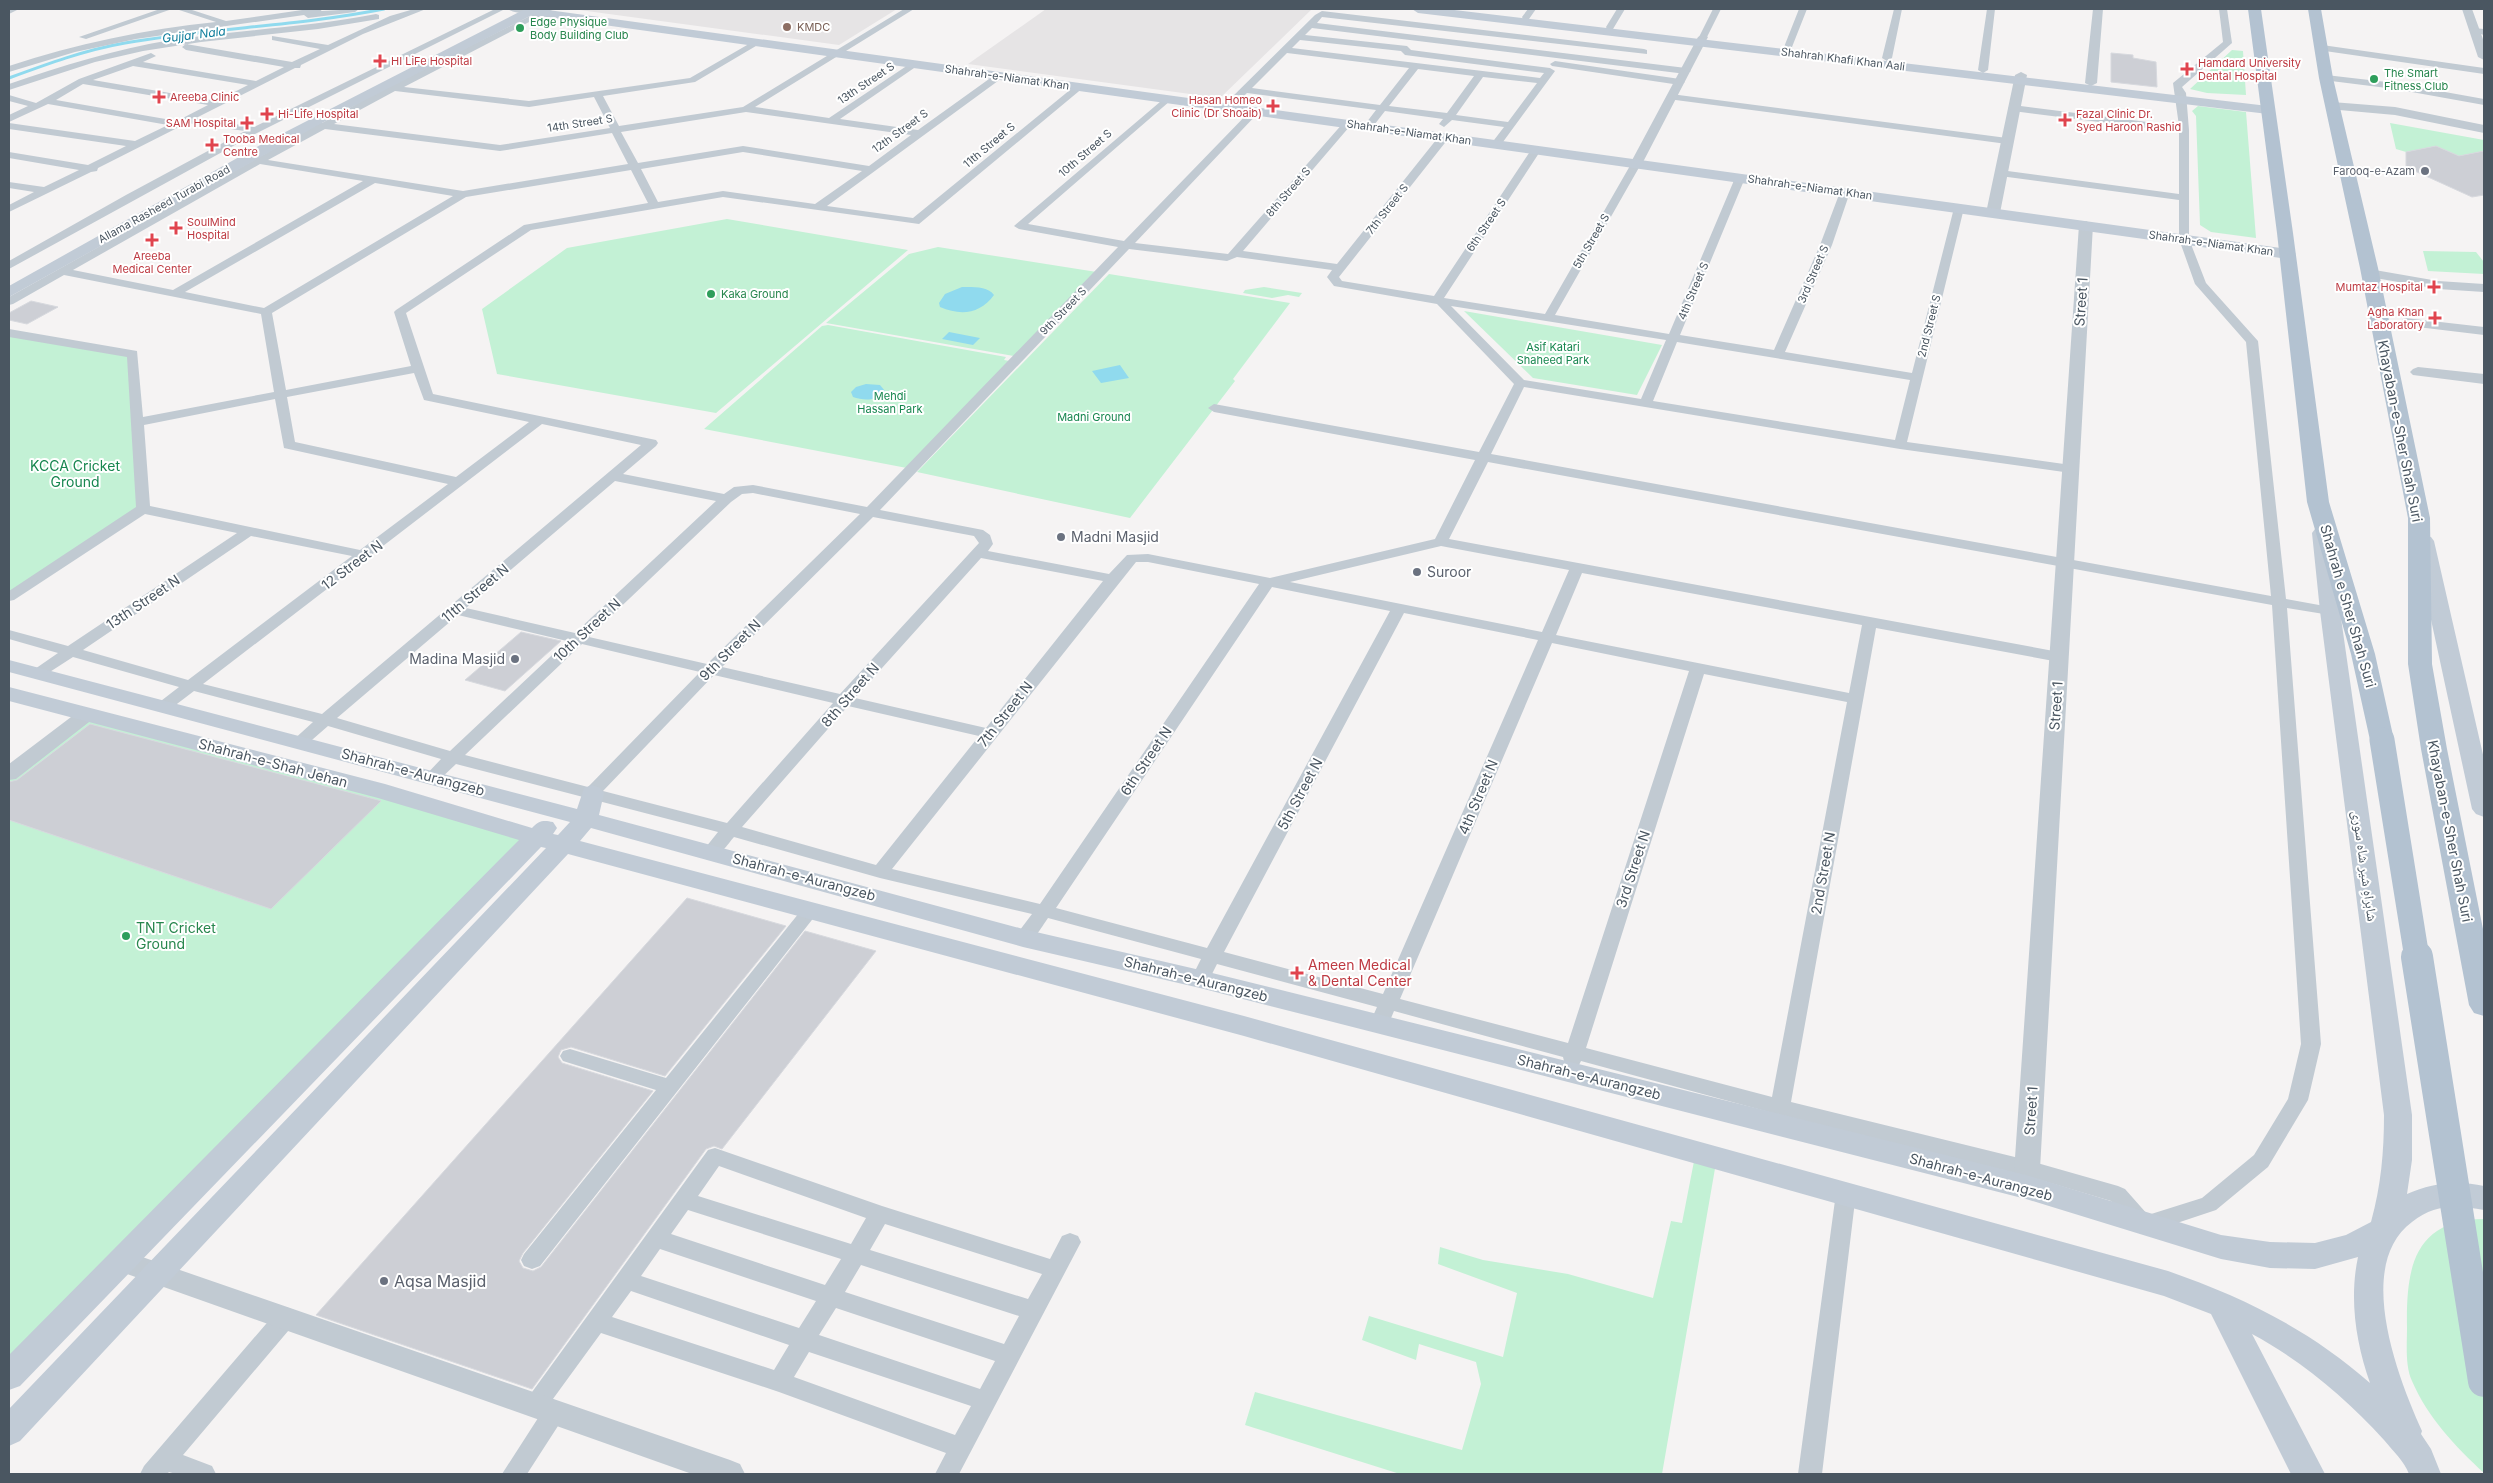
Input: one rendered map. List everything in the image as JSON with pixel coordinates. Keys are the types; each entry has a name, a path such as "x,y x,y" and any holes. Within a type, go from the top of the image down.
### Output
{"main road":[{"name":"Shahrah Khafi Khan Aali","path":"1418,9 2267,106"},
{"name":"Shahrah Khafi Khan Aali","path":"1454,9 1529,13 1702,40 1887,58 1982,70 2020,77 2091,83 2181,97"},
{"path":"2254,9 2288,254 2318,502"},
{"name":"Khayaban-e-Sher Shah Suri","path":"2314,9 2326,78 2369,271 2419,518 2420,664 2434,749 2484,1005"},
{"name":"Shahrah-e-Niamat Khan","path":"532,10 758,43 2288,254"},
{"name":"Allama Rasheed Turabi Road","path":"9,292 380,86 532,10"},
{"name":"Allama Rasheed Turabi Road","path":"9,276 390,72 532,10"},
{"name":"شاہراہِ شیر شاہ سوری","path":"2318,502 2330,611 2398,1115 2399,1157 2395,1191 2374,1256 2369,1284 2370,1327 2379,1367 2396,1411 2427,1469"},
{"name":"Shahrah e Sher Shah Suri","path":"2318,502 2364,654 2382,740 2484,1381"},
{"path":"2419,518 2484,809"},
{"name":"Shahrah-e-Aurangzeb","path":"9,666 432,777 580,808 711,852 1023,938 1200,979 1379,1025 1572,1062 2027,1178 2144,1225 2221,1247 2270,1255 2314,1256 2354,1246 2383,1230"},
{"name":"Shahrah-e-Shah Jehan","path":"9,694 385,792 536,837"},
{"path":"9,1376 536,837 580,808"},
{"path":"9,1431 563,845 580,808"},
{"path":"536,837 809,912 1244,1026 2168,1284 2221,1304 2270,1328 2322,1363 2366,1398 2427,1469"},
{"path":"2383,1230 2400,1210 2427,1198 2465,1193 2484,1198"},
{"path":"2221,1304 2308,1474"}],"street":[{"path":"9,11 15,9"},
{"path":"9,62 168,9"},
{"path":"180,9 230,23"},
{"path":"293,16 318,9"},
{"path":"9,69 74,49 149,33 355,9"},
{"path":"9,86 92,60 143,48 342,24 416,9"},
{"path":"9,209 93,169 330,48 416,9"},
{"path":"9,266 126,197 383,64 501,9"},
{"path":"512,9 532,10"},
{"name":"14th Street S","path":"310,124 500,148 746,109 910,9"},
{"path":"1610,27 1621,9"},
{"path":"1636,164 1717,9"},
{"path":"1788,47 1803,9"},
{"path":"1887,58 1898,9"},
{"path":"1982,70 1991,9"},
{"path":"2091,83 2098,9"},
{"path":"2144,1225 2209,1204 2261,1161 2298,1100 2311,1044 2279,602 2252,341 2201,284 2184,239 2184,130 2181,97 2177,90 2178,83 2228,43 2223,9"},
{"path":"2467,9 2480,31 2484,57"},
{"path":"9,302 258,161 395,88 532,10"},
{"path":"256,11 279,17"},
{"path":"1227,107 1324,11 1644,52"},
{"path":"143,17 180,28"},
{"path":"1310,25 1563,54 1683,76"},
{"path":"1496,144 1512,125 1582,28"},
{"path":"258,34 330,48"},
{"path":"1298,37 1404,53 1552,68 1683,76"},
{"path":"1404,53 1421,38"},
{"path":"9,119 47,101 78,83 128,63 197,40"},
{"path":"380,86 521,104 692,80 758,43"},
{"path":"182,46 296,66"},
{"path":"2322,48 2484,71"},
{"path":"1284,50 1543,81"},
{"path":"92,60 117,67"},
{"path":"128,63 259,84"},
{"name":"13th Street S","path":"831,121 914,64"},
{"path":"1368,127 1415,66"},
{"name":"7th Street S","path":"1438,301 1343,286 1335,282 1333,277 1440,137 1449,117 1481,73"},
{"name":"12th Street S","path":"817,208 999,76"},
{"path":"37,77 220,104"},
{"path":"1993,213 2020,77"},
{"path":"2326,78 2396,86 2484,102"},
{"name":"11th Street S","path":"915,222 1079,87"},
{"path":"1246,90 1512,125"},
{"path":"597,94 655,206"},
{"path":"9,98 37,106"},
{"path":"1672,98 2006,141"},
{"name":"10th Street S","path":"1019,226 1167,99"},
{"path":"47,101 183,122 274,133"},
{"path":"2013,108 2184,130"},
{"path":"2333,108 2395,111 2484,129"},
{"path":"2333,108 2392,115 2484,134"},
{"path":"746,109 919,133"},
{"name":"9th Street S","path":"871,511 1255,111"},
{"name":"8th Street S","path":"1231,255 1348,124"},
{"path":"9,126 139,145"},
{"path":"258,161 463,194 743,149 869,169"},
{"name":"6th Street S","path":"1438,301 1536,150"},
{"path":"9,155 93,169"},
{"name":"5th Street S","path":"1548,318 1636,164"},
{"path":"2000,173 2184,198"},
{"name":"4th Street S","path":"1645,404 1740,178"},
{"path":"174,294 374,179"},
{"path":"9,185 47,192"},
{"name":"3rd Street S","path":"1778,355 1826,245 1845,192"},
{"path":"64,272 266,312 463,194"},
{"path":"540,420 428,397 400,312 528,227 723,194 915,222"},
{"name":"2nd Street S","path":"1900,445 1959,208"},
{"name":"Street 1","path":"2027,1178 2086,225"},
{"path":"1019,226 1127,245 1340,268"},
{"path":"2369,271 2484,282"},
{"path":"2369,271 2438,285 2484,288"},
{"path":"1438,301 1916,377"},
{"path":"1438,301 1520,383 1900,445 2071,469"},
{"path":"266,312 289,445 459,482"},
{"path":"2405,322 2484,331"},
{"path":"9,333 133,354 143,509"},
{"path":"137,422 418,368"},
{"path":"2418,372 2484,379"},
{"path":"1441,542 1520,383"},
{"path":"1214,408 2330,611"},
{"name":"11th Street N","path":"299,742 651,443 540,420"},
{"name":"12 Street N","path":"163,707 540,420"},
{"path":"612,476 726,499"},
{"name":"10th Street N","path":"432,777 726,499 746,489 871,511"},
{"path":"9,597 143,509 364,555"},
{"name":"8th Street N","path":"711,852 844,700 986,544 986,538 978,533 871,511"},
{"name":"9th Street N","path":"580,808 710,669 871,511"},
{"name":"13th Street N","path":"38,674 250,531"},
{"path":"1267,582 1441,542 2059,657"},
{"path":"978,552 1113,579"},
{"name":"7th Street N","path":"880,872 1113,579 1132,558 1148,558 1267,582"},
{"name":"4th Street N","path":"1379,1025 1577,568"},
{"path":"1267,582 1855,699"},
{"name":"6th Street N","path":"1023,938 1044,911 1267,582"},
{"name":"5th Street N","path":"1200,979 1400,608"},
{"path":"455,610 990,734"},
{"name":"2nd Street N","path":"1778,1116 1870,622"},
{"path":"9,634 72,650 192,686 325,720 451,757 580,808 730,830 880,872 1044,911 1389,1002 1572,1062"},
{"name":"3rd Street N","path":"1572,1062 1698,667"},
{"path":"9,774 86,715"},
{"path":"532,1260 809,912"},
{"path":"570,1056 671,1087"},
{"path":"514,1474 545,1409 597,1322 715,1156 880,1214 1054,1269"},
{"path":"1810,1474 1846,1193"},
{"path":"684,1200 1032,1310"},
{"path":"779,1382 880,1214"},
{"path":"655,1238 1009,1356"},
{"path":"947,1474 1032,1310 1070,1242"},
{"path":"122,1261 730,1474"},
{"path":"626,1280 986,1401"},
{"path":"158,1467 286,1317"},
{"path":"597,1322 779,1382 961,1448"},
{"path":"158,1467 204,1474"}],"shaded area":[{"name":"KMDC","path":"572,9 897,9 839,45"},
{"path":"1046,9 1312,9 1220,98 968,64"}],"green space":[{"path":"2232,50 2243,51 2246,95 2207,93 2190,89"},
{"path":"2198,106 2246,112 2256,238 2211,232 2200,225 2196,116 2192,111"},
{"path":"2390,123 2484,140 2484,151 2459,156 2436,146 2406,152 2396,149"},
{"path":"727,219 908,250 716,413 497,374 482,309 567,248"},
{"path":"938,247 1103,273 1020,357 826,323 909,254"},
{"path":"2423,251 2476,252 2484,262 2484,274 2428,271"},
{"name":"Madni Ground","path":"1109,274 1290,303 1233,379 1235,381 1130,518 917,472"},
{"path":"1264,287 1302,293 1299,297 1288,295 1272,298 1243,293 1245,290"},
{"name":"Asif Katari Shaheed Park","path":"1464,311 1662,345 1637,395 1533,378"},
{"name":"Mehdi Hassan Park","path":"828,325 1006,357 1004,360 1015,362 912,469 704,429 822,326"},
{"name":"KCCA Cricket Ground","path":"9,336 133,354 143,509 9,594"},
{"path":"92,713 537,836 9,1383 9,776"},
{"path":"1696,1151 1717,1157 1662,1474 1400,1474 1245,1425 1255,1392 1462,1450 1481,1384 1476,1362 1419,1344 1416,1360 1362,1340 1369,1316 1503,1357 1517,1293 1438,1264 1440,1247 1483,1260 1568,1274 1653,1298 1671,1221 1682,1223"},
{"path":"2484,1219 2484,1473 2443,1431 2426,1407 2412,1381 2407,1362 2407,1306 2412,1268 2418,1252 2428,1238 2442,1228 2460,1222"}],"water":[{"path":"962,287 988,290 994,295 983,306 970,312 955,312 940,307 939,303 945,294"},
{"path":"949,332 980,338 973,345 942,339"},
{"path":"1120,365 1129,378 1101,383 1092,371"},
{"path":"866,384 880,385 885,391 879,397 870,399 853,397 851,392 856,387"}],"building":[{"name":"Hamdard University Dental Hospital","path":"2111,53 2133,55 2133,58 2156,62 2157,87 2111,82"},
{"name":"Farooq-e-Azam","path":"2436,146 2459,156 2484,151 2484,195 2472,197 2406,167 2406,152"},
{"path":"31,301 58,307 27,324 9,320 9,313"},
{"name":"Madina Masjid","path":"521,632 561,641 505,691 465,680"},
{"path":"90,724 381,801 271,909 9,820 9,782 17,780"},
{"path":"687,898 786,926 665,1076 571,1047 561,1050 558,1057 562,1063 653,1091 523,1253 519,1261 523,1268 533,1271 541,1267 805,931 876,951 722,1149 714,1146 706,1149 532,1389 316,1315"}],"waterway":[{"name":"Gujjar Nala","path":"9,78 81,53 125,43 352,15 384,9"}],"place":[{"name":"KMDC","path":"787,27"},
{"name":"Edge Physique Body Building Club","path":"520,28"},
{"name":"HI LiFe Hospital","path":"380,61"},
{"name":"Hamdard University Dental Hospital","path":"2187,69"},
{"name":"The Smart Fitness Club","path":"2374,79"},
{"name":"Areeba Clinic","path":"159,97"},
{"name":"Hasan Homeo Clinic (Dr Shoaib)","path":"1273,106"},
{"name":"Hi-Life Hospital","path":"267,114"},
{"name":"Fazal Clinic Dr. Syed Haroon Rashid","path":"2065,120"},
{"name":"SAM Hospital","path":"247,123"},
{"name":"Tooba Medical Centre","path":"212,145"},
{"name":"Farooq-e-Azam","path":"2425,171"},
{"name":"SoulMind Hospital","path":"176,228"},
{"name":"Areeba Medical Center","path":"152,240"},
{"name":"Mumtaz Hospital","path":"2434,287"},
{"name":"Kaka Ground","path":"711,294"},
{"name":"Agha Khan Laboratory","path":"2435,318"},
{"name":"Madni Masjid","path":"1061,537"},
{"name":"Suroor","path":"1417,572"},
{"name":"Madina Masjid","path":"515,659"},
{"name":"TNT Cricket Ground","path":"126,936"},
{"name":"Ameen Medical & Dental Center","path":"1297,973"},
{"name":"Aqsa Masjid","path":"384,1281"}]}
